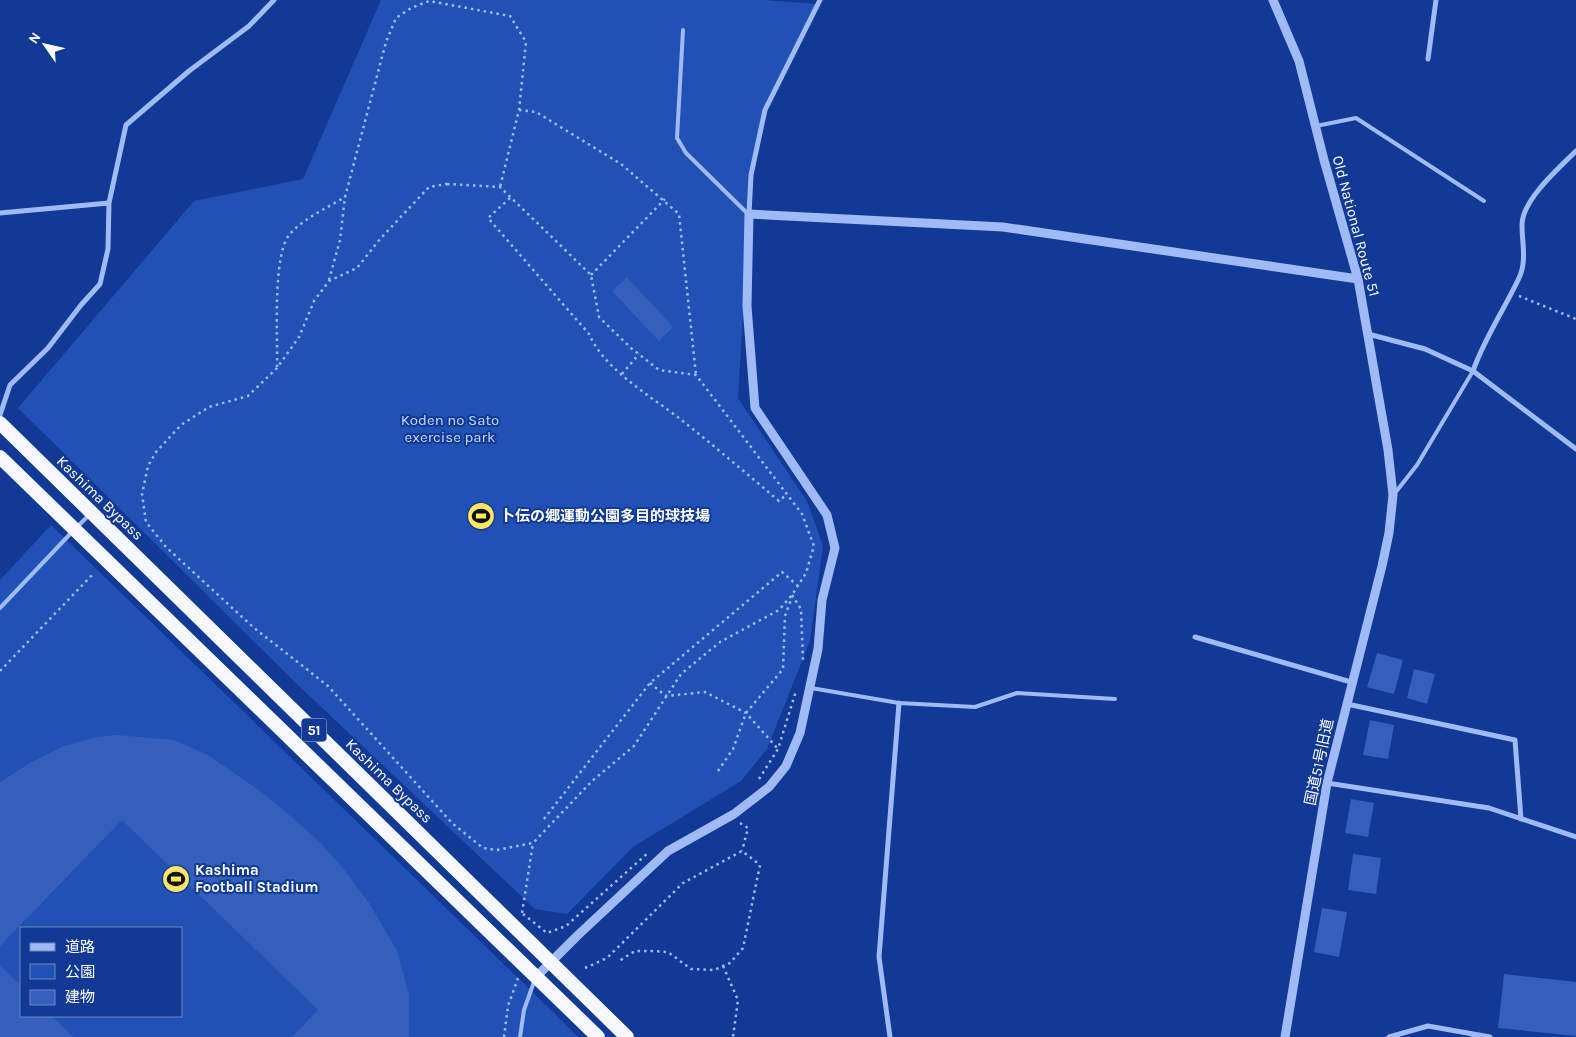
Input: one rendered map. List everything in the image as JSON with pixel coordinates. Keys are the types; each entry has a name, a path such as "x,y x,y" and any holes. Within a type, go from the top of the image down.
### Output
{"highway":[{"name":"Kashima Bypass","path":"0,423 627,1037"},
{"name":"51","path":"0,457 598,1037"}],"street":[{"path":"0,415 10,385 48,348 81,305 100,284 108,250 109,203 126,125 189,70 249,26 274,0"},
{"path":"536,977 668,851 734,814 769,787 786,766 800,733 818,649 822,600 835,548 827,515 754,408 747,306 749,214 751,175 765,110 820,0"},
{"name":"Old National Route 51","path":"1273,0 1299,61 1358,280 1388,450 1393,495"},
{"path":"1428,59 1436,0"},
{"path":"1473,371 1482,344 1520,276 1524,260 1522,222 1527,208 1548,179 1576,152"},
{"path":"0,213 109,203"},
{"path":"749,214 1003,227 1358,280"},
{"path":"1368,334 1425,349 1473,371 1576,449"},
{"name":"国道51号旧道","path":"1285,1037 1327,783 1382,566 1389,533 1393,495"},
{"path":"1195,637 1352,682"},
{"path":"890,1037 879,957 899,703"},
{"path":"1346,704 1514,740 1521,819"},
{"path":"1327,783 1489,808 1576,837"},
{"path":"1389,1037 1428,1026 1473,1036 1490,1037"}],"lane":[{"path":"683,30 677,138 686,154 749,214"},
{"path":"1316,126 1356,118 1484,201"},
{"path":"1393,495 1417,465 1473,371"},
{"path":"0,608 92,513"},
{"path":"811,688 899,703 975,707 1016,693 1115,699"},
{"path":"520,1037 524,1010 536,977"}],"path":[{"path":"500,187 519,110 526,42 510,16 429,1 411,8 396,18 386,42 345,197 340,240 329,280 314,301 299,337 277,368 248,396 208,407 194,414 156,452 148,466 142,494 146,522 166,547 253,627 328,686 467,837 483,848 497,850 533,843"},
{"path":"519,110 536,112 613,159 665,200 679,214 696,375 802,514 814,546 806,573 792,595 779,610 720,642 681,674 634,746 592,781 533,843 522,912"},
{"path":"329,280 357,268 380,239 429,187 446,184 500,187 591,275 599,317 659,370 696,375"},
{"path":"277,368 279,260 289,234 304,222 345,197"},
{"path":"510,198 488,218 588,334 595,350 779,501 786,495"},
{"path":"591,275 665,200"},
{"path":"1510,293 1576,319"},
{"path":"622,374 639,354"},
{"path":"544,819 650,683 782,572 798,586"},
{"path":"0,671 93,574"},
{"path":"792,595 801,610 803,668"},
{"path":"718,771 732,749 746,713 784,668 785,616 792,595"},
{"path":"650,683 666,696 705,692 746,713 778,749"},
{"path":"757,782 778,749 798,686"},
{"path":"585,968 606,958 683,883 742,851 748,828 739,822"},
{"path":"515,906 547,933 566,926 643,856 651,851"},
{"path":"619,961 635,951 651,951 668,952 691,969 714,970 730,962 743,948 760,865 742,851"},
{"path":"723,966 738,1000 732,1037"},
{"path":"504,1037 508,1006 518,980 518,975"}],"green space":[{"name":"Koden no Sato exercise park","path":"381,0 764,0 818,4 765,110 751,175 738,398 807,501 823,546 810,641 767,749 741,781 633,847 567,914 535,909 299,686 18,408 194,201 303,179"},
{"path":"51,525 578,1037 0,1037 0,580"}],"building":[{"path":"627,277 673,327 659,341 612,291"},
{"path":"1377,653 1403,660 1394,694 1367,687"},
{"path":"1414,669 1435,674 1427,704 1407,698"},
{"path":"1370,720 1394,725 1388,759 1363,755"},
{"name":"Kashima Football Stadium","path":"117,735 174,740 208,755 267,796 320,842 369,903 397,951 409,995 409,1037 292,1037 318,1010 122,820 0,946 0,782 30,763 64,746 97,737"},
{"path":"1351,799 1374,803 1368,837 1345,833"},
{"path":"1353,854 1381,858 1376,894 1348,890"},
{"path":"1322,908 1347,912 1339,957 1314,952"},
{"path":"0,966 20,985 20,1017 53,1017 73,1037 0,1037"},
{"path":"1504,974 1576,982 1576,1036 1498,1028"}],"place":[{"name":"卜伝の郷運動公園多目的球技場","path":"481,516"},
{"name":"Kashima Football Stadium","path":"176,879"}]}
